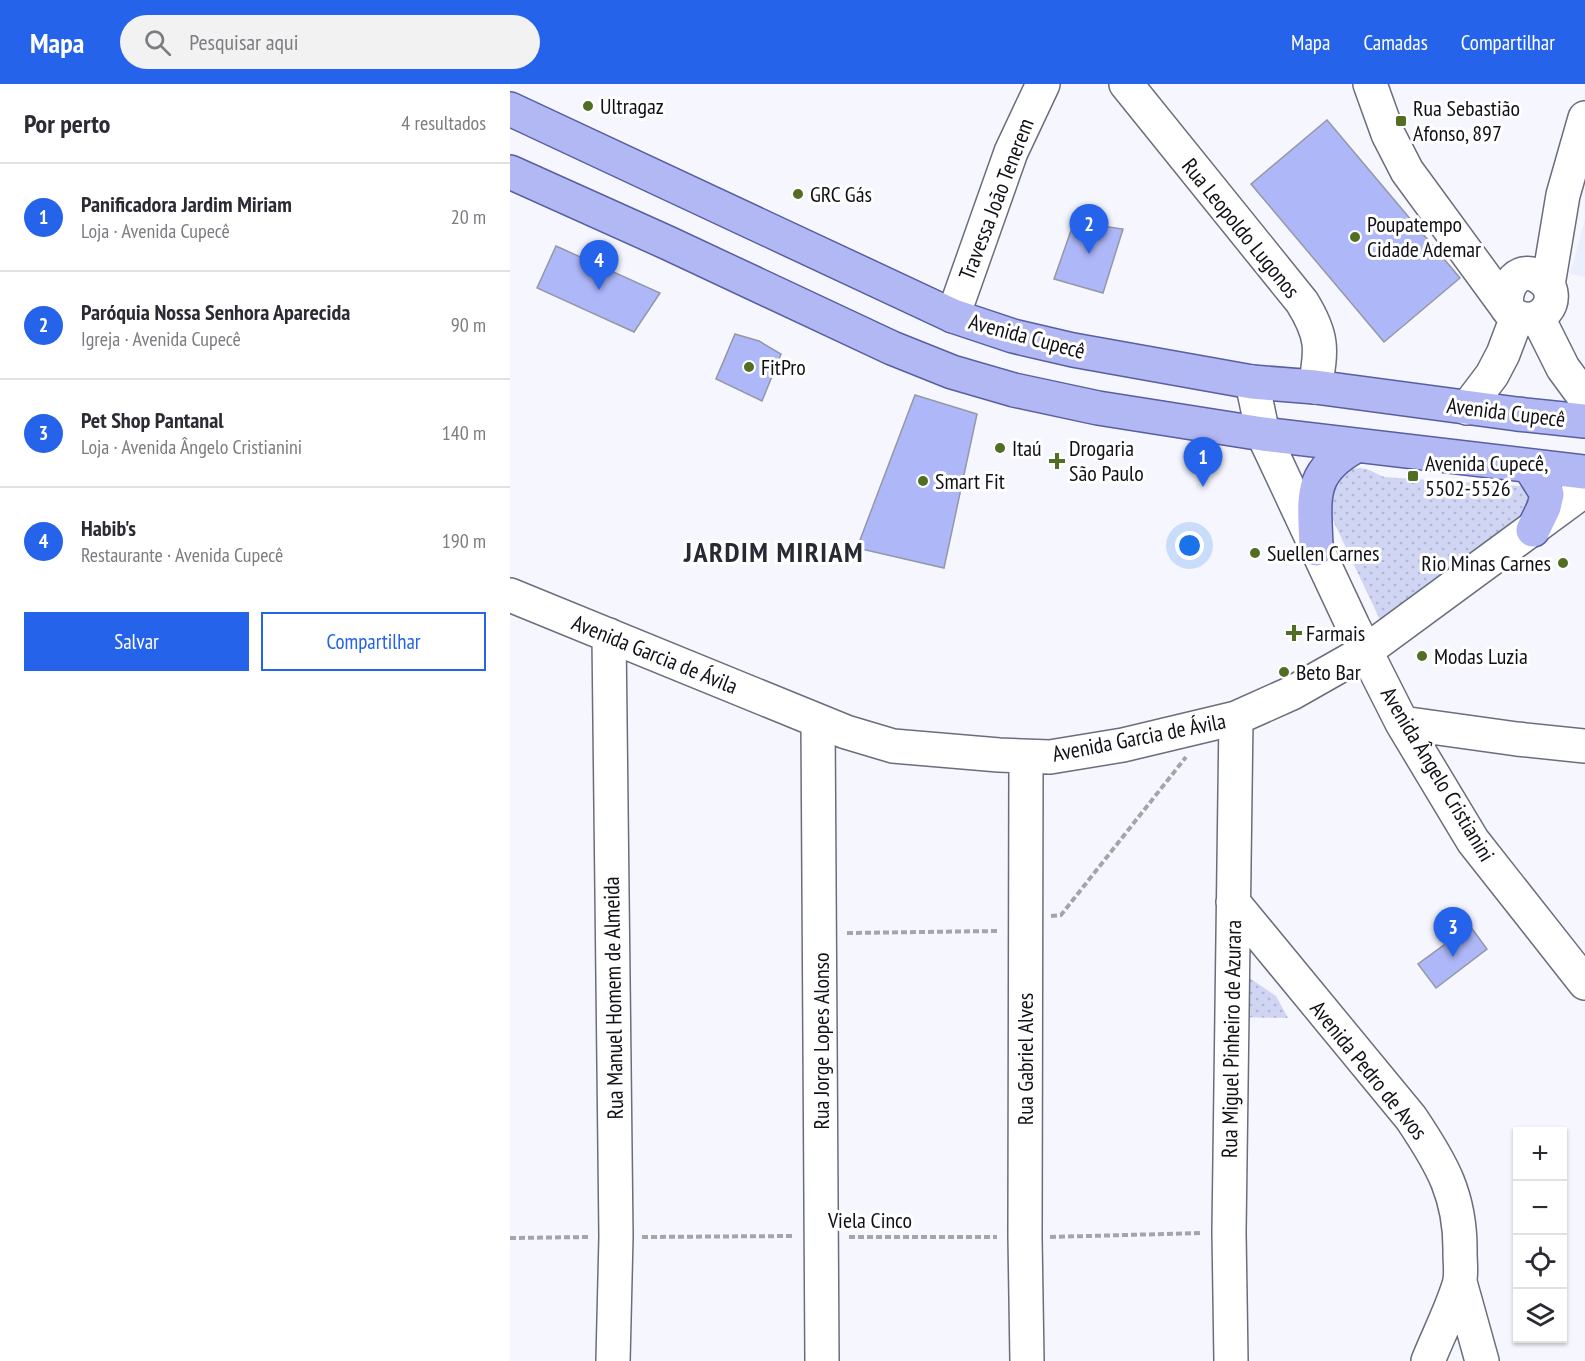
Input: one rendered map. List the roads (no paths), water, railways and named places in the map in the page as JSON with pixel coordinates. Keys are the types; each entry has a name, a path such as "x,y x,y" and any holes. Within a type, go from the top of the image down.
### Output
{"main road":[{"name":"Avenida Cupecê","path":"510,109 953,316 1013,336 1073,350 1252,382 1315,387 1467,408 1585,421"},
{"path":"510,172 892,348 952,372 1014,390 1098,408 1263,434 1585,472"},
{"path":"1316,549 1314,499 1318,482 1327,466 1340,454 1356,446"},
{"path":"1530,466 1546,494 1544,507 1533,530"}],"street":[{"name":"Travessa João Tenerem","path":"953,316 1011,152 1043,84"},
{"name":"Rua Leopoldo Lugonos","path":"1126,84 1302,302 1313,321 1320,342 1315,387"},
{"path":"1370,84 1388,134 1407,171 1459,240 1525,297 1563,368 1585,398"},
{"path":"1467,408 1492,375 1503,354 1563,195 1585,118"},
{"name":"Avenida Ângelo Cristianini","path":"1252,382 1263,434 1316,549 1402,723 1473,841 1585,983"},
{"name":"Avenida Garcia de Ávila","path":"510,595 818,721 893,746 1050,757 1124,744 1222,721 1292,693 1366,651 1585,490"},
{"name":"Rua Manuel Homem de Almeida","path":"609,635 616,1237 614,1361"},
{"name":"Rua Jorge Lopes Alonso","path":"818,721 822,1361"},
{"name":"Rua Miguel Pinheiro de Azurara","path":"1222,721 1233,902 1229,1232 1231,1361"},
{"path":"1402,723 1585,746"},
{"name":"Rua Gabriel Alves","path":"1026,756 1027,1361"},
{"name":"Avenida Pedro de Avos","path":"1233,902 1411,1118 1430,1146 1447,1179 1456,1204 1460,1227 1460,1282 1428,1361"},
{"path":"1460,1282 1482,1361"}],"place":[{"name":"Ultragaz","path":"588,106"},
{"name":"Rua Sebastião Afonso, 897","path":"1401,121"},
{"name":"GRC Gás","path":"798,194"},
{"name":"Poupatempo Cidade Ademar","path":"1355,237"},
{"name":"Paróquia Nossa Senhora Aparecida","path":"1089,254"},
{"name":"Habib's","path":"599,290"},
{"name":"FitPro","path":"749,367"},
{"name":"Itaú","path":"1000,448"},
{"name":"Drogaria São Paulo","path":"1057,461"},
{"name":"Avenida Cupecê, 5502-5526","path":"1413,476"},
{"name":"Smart Fit","path":"923,481"},
{"name":"Panificadora Jardim Miriam","path":"1203,487"},
{"name":"Suellen Carnes","path":"1255,553"},
{"name":"Rio Minas Carnes","path":"1563,563"},
{"name":"Farmais","path":"1294,633"},
{"name":"Modas Luzia","path":"1422,656"},
{"name":"Beto Bar","path":"1284,672"},
{"name":"Pet Shop Pantanal","path":"1453,957"}],"district":[{"name":"JARDIM MIRIAM","path":"774,552"}]}
